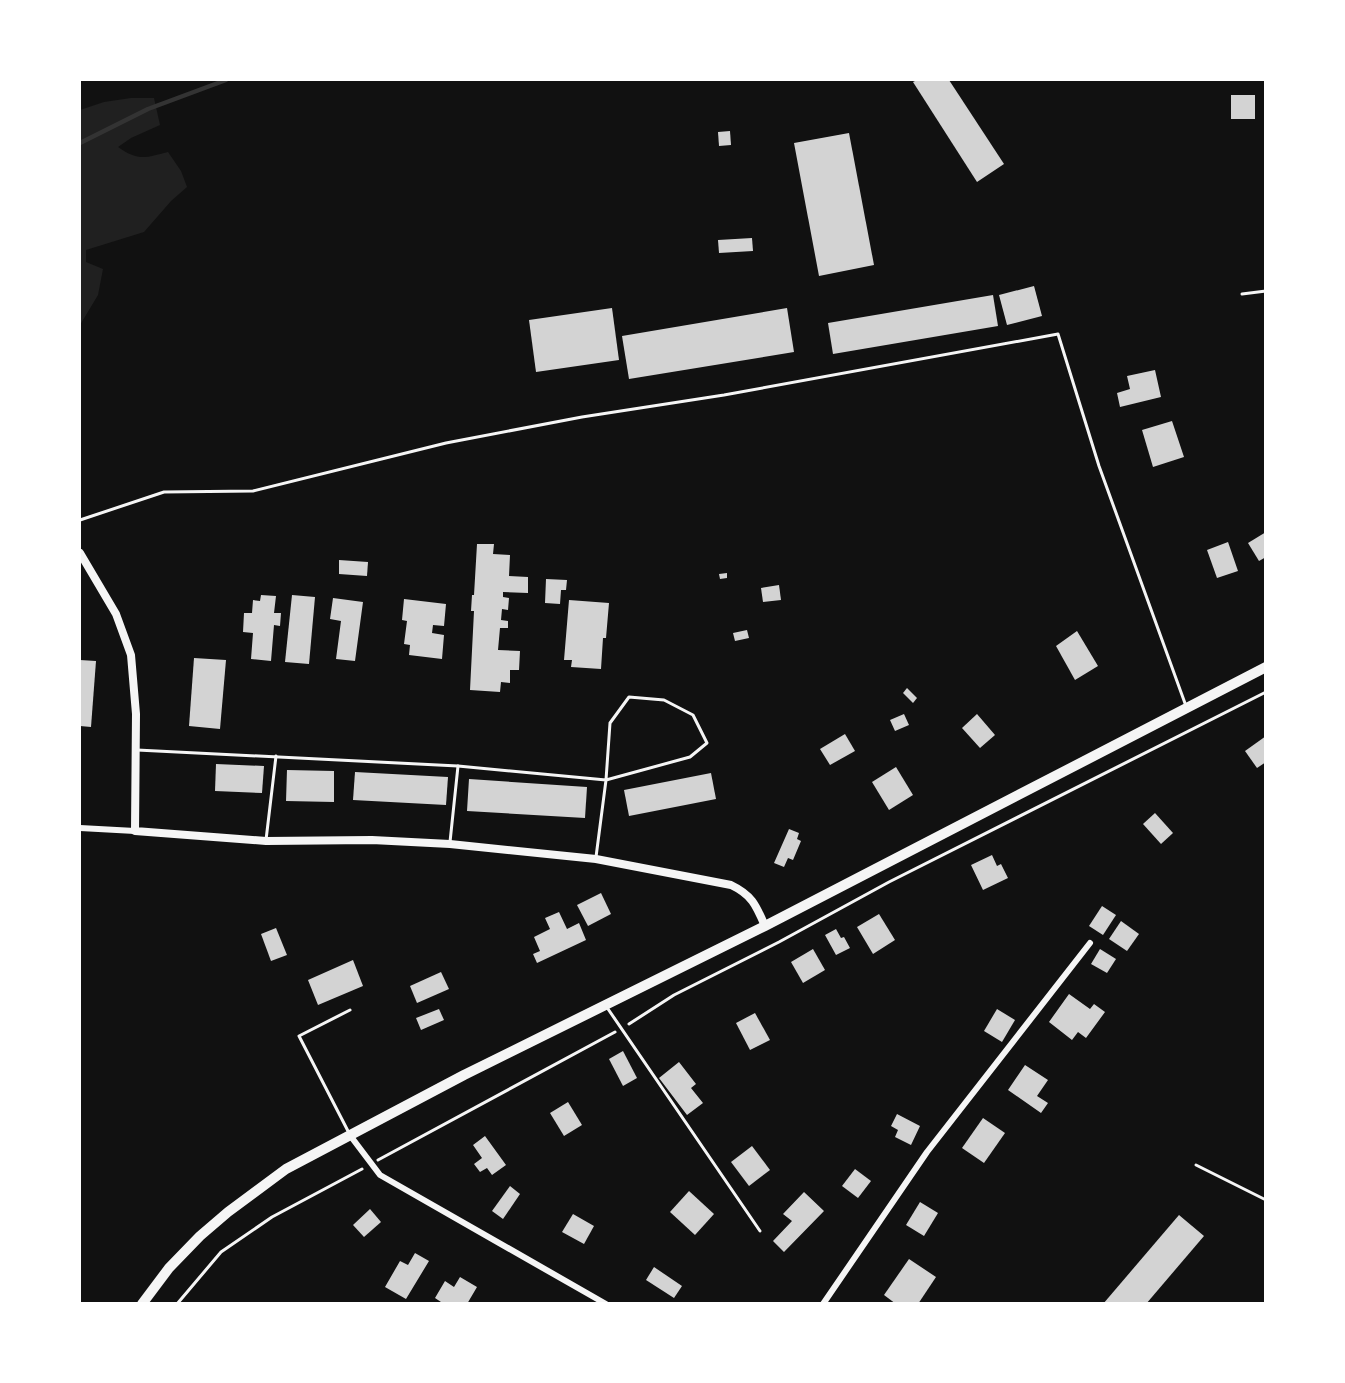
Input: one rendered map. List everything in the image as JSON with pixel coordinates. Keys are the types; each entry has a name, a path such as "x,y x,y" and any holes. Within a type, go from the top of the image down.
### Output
{"main road":[{"path":"142,1304 169,1268 200,1236 286,1169 349,1134 765,926 1266,667"}],"street":[{"path":"80,553 116,614 131,656 136,714 135,831"},
{"path":"80,828 266,841 372,840 450,844 596,859 731,885 747,893 765,926"},
{"path":"823,1304 927,1152 1090,943"},
{"path":"349,1134 380,1175 606,1304"}],"lane":[{"path":"1242,294 1266,291"},
{"path":"80,520 164,492 253,491 446,443 1058,334 1099,466 1187,708"},
{"path":"136,750 458,766 606,780 690,757 707,743 693,715 664,700 629,697 610,723 606,780 596,859"},
{"path":"266,841 276,756"},
{"path":"450,844 458,766"},
{"path":"605,1005 760,1231"},
{"path":"349,1134 299,1036 350,1010"},
{"path":"1196,1165 1266,1200"}],"path":[{"path":"177,1304 221,1252 272,1217 647,1015 674,995 779,942 889,882 1266,692"}],"shaded area":[{"path":"131,98 154,98 160,125 131,138 118,147 131,155 142,157 168,152 181,171 187,187 171,201 144,232 86,250 86,262 103,269 98,295 80,325 80,110 104,102"}],"building":[{"path":"949,80 1004,164 977,182 913,82"},
{"path":"1231,95 1255,95 1255,119 1231,119"},
{"path":"730,131 731,145 719,146 718,132"},
{"path":"849,133 874,265 819,276 794,143"},
{"path":"752,238 753,251 719,253 718,240"},
{"path":"1034,286 1042,316 1007,325 999,295"},
{"path":"993,295 998,326 833,354 828,323"},
{"path":"612,308 619,360 536,372 529,320"},
{"path":"787,308 794,352 629,379 622,336"},
{"path":"1155,370 1161,397 1120,407 1117,393 1130,389 1127,376"},
{"path":"1172,421 1184,457 1153,467 1142,430"},
{"path":"1266,532 1266,557 1259,561 1248,543"},
{"path":"1228,542 1238,571 1217,578 1207,550"},
{"path":"477,544 494,544 493,554 510,555 509,576 528,577 528,593 503,592 503,597 509,598 508,610 502,609 501,620 508,621 508,628 500,628 498,650 520,651 519,670 510,670 510,683 501,682 500,692 470,690 474,611 471,611"},
{"path":"339,560 368,562 367,576 339,574"},
{"path":"727,573 727,578 720,579 719,574"},
{"path":"546,579 567,580 566,590 561,590 560,604 545,603"},
{"path":"779,585 781,600 763,602 761,588"},
{"path":"261,595 276,596 274,613 281,613 280,626 274,625 271,661 251,659 253,633 243,632 244,613 252,613 253,600 260,601"},
{"path":"292,595 315,597 309,664 285,662"},
{"path":"333,598 363,602 355,661 336,659 341,621 330,619"},
{"path":"404,599 446,604 444,626 433,625 432,633 444,635 442,659 409,655 410,645 404,644 407,621 402,620"},
{"path":"569,600 609,603 601,669 571,667 572,660 564,660"},
{"path":"747,630 749,638 735,641 733,633"},
{"path":"1077,631 1098,666 1075,680 1056,646"},
{"path":"194,658 226,660 220,729 189,726"},
{"path":"80,660 96,661 91,727 80,726"},
{"path":"907,688 917,698 913,703 903,693"},
{"path":"904,714 909,725 895,731 890,720"},
{"path":"977,714 995,735 980,748 962,728"},
{"path":"845,734 855,751 830,765 820,749"},
{"path":"1266,736 1266,762 1257,768 1245,751"},
{"path":"216,764 264,766 262,793 215,791"},
{"path":"896,767 913,795 889,810 872,782"},
{"path":"287,770 334,771 334,802 286,801"},
{"path":"355,772 448,777 446,805 353,800"},
{"path":"711,773 716,799 629,816 624,790"},
{"path":"469,779 587,787 585,818 467,811"},
{"path":"1155,813 1173,833 1161,844 1143,824"},
{"path":"789,829 799,833 797,839 801,841 793,860 788,858 784,867 774,863"},
{"path":"992,855 997,866 1001,864 1008,878 983,890 971,865"},
{"path":"601,893 611,914 588,926 577,905"},
{"path":"1102,906 1116,915 1103,935 1089,926"},
{"path":"559,912 567,929 579,923 586,940 537,963 533,954 540,951 534,937 550,929 545,918"},
{"path":"879,914 895,940 873,954 857,927"},
{"path":"1121,921 1139,934 1127,951 1109,939"},
{"path":"276,928 287,955 271,961 261,934"},
{"path":"836,929 850,948 836,955 825,935"},
{"path":"813,949 825,970 803,983 791,962"},
{"path":"1100,949 1116,959 1107,973 1091,964"},
{"path":"353,960 363,986 318,1005 308,980"},
{"path":"441,972 449,989 417,1003 410,986"},
{"path":"1069,994 1090,1009 1094,1004 1105,1012 1086,1038 1078,1032 1072,1040 1049,1022"},
{"path":"439,1009 444,1020 421,1030 416,1018"},
{"path":"997,1009 1015,1020 1002,1042 984,1031"},
{"path":"755,1013 770,1040 750,1050 736,1023"},
{"path":"623,1051 637,1078 623,1086 609,1059"},
{"path":"679,1062 696,1084 691,1088 703,1103 687,1115 659,1078"},
{"path":"1025,1065 1048,1080 1037,1096 1048,1103 1041,1113 1008,1090"},
{"path":"568,1102 582,1125 564,1136 550,1113"},
{"path":"897,1114 920,1126 911,1145 895,1137 898,1130 891,1126"},
{"path":"983,1118 1005,1133 984,1163 962,1148"},
{"path":"485,1136 506,1165 492,1175 487,1168 480,1172 474,1164 482,1158 473,1145"},
{"path":"752,1146 770,1170 749,1186 731,1162"},
{"path":"855,1169 871,1181 858,1198 842,1186"},
{"path":"510,1186 520,1194 503,1219 492,1211"},
{"path":"689,1191 714,1214 695,1235 670,1212"},
{"path":"804,1192 824,1211 784,1252 773,1241 792,1221 783,1214"},
{"path":"920,1202 938,1213 924,1236 906,1225"},
{"path":"370,1209 381,1222 364,1237 353,1225"},
{"path":"573,1214 594,1226 584,1244 562,1232"},
{"path":"1179,1215 1204,1236 1146,1304 1103,1304"},
{"path":"415,1253 429,1261 406,1299 385,1287 400,1261 408,1265"},
{"path":"909,1259 936,1277 918,1304 896,1304 884,1295"},
{"path":"654,1267 682,1286 674,1298 646,1280"},
{"path":"460,1277 477,1287 467,1304 444,1304 435,1298 445,1281 454,1287"}],"waterway":[{"path":"80,143 148,109 226,80"}]}
